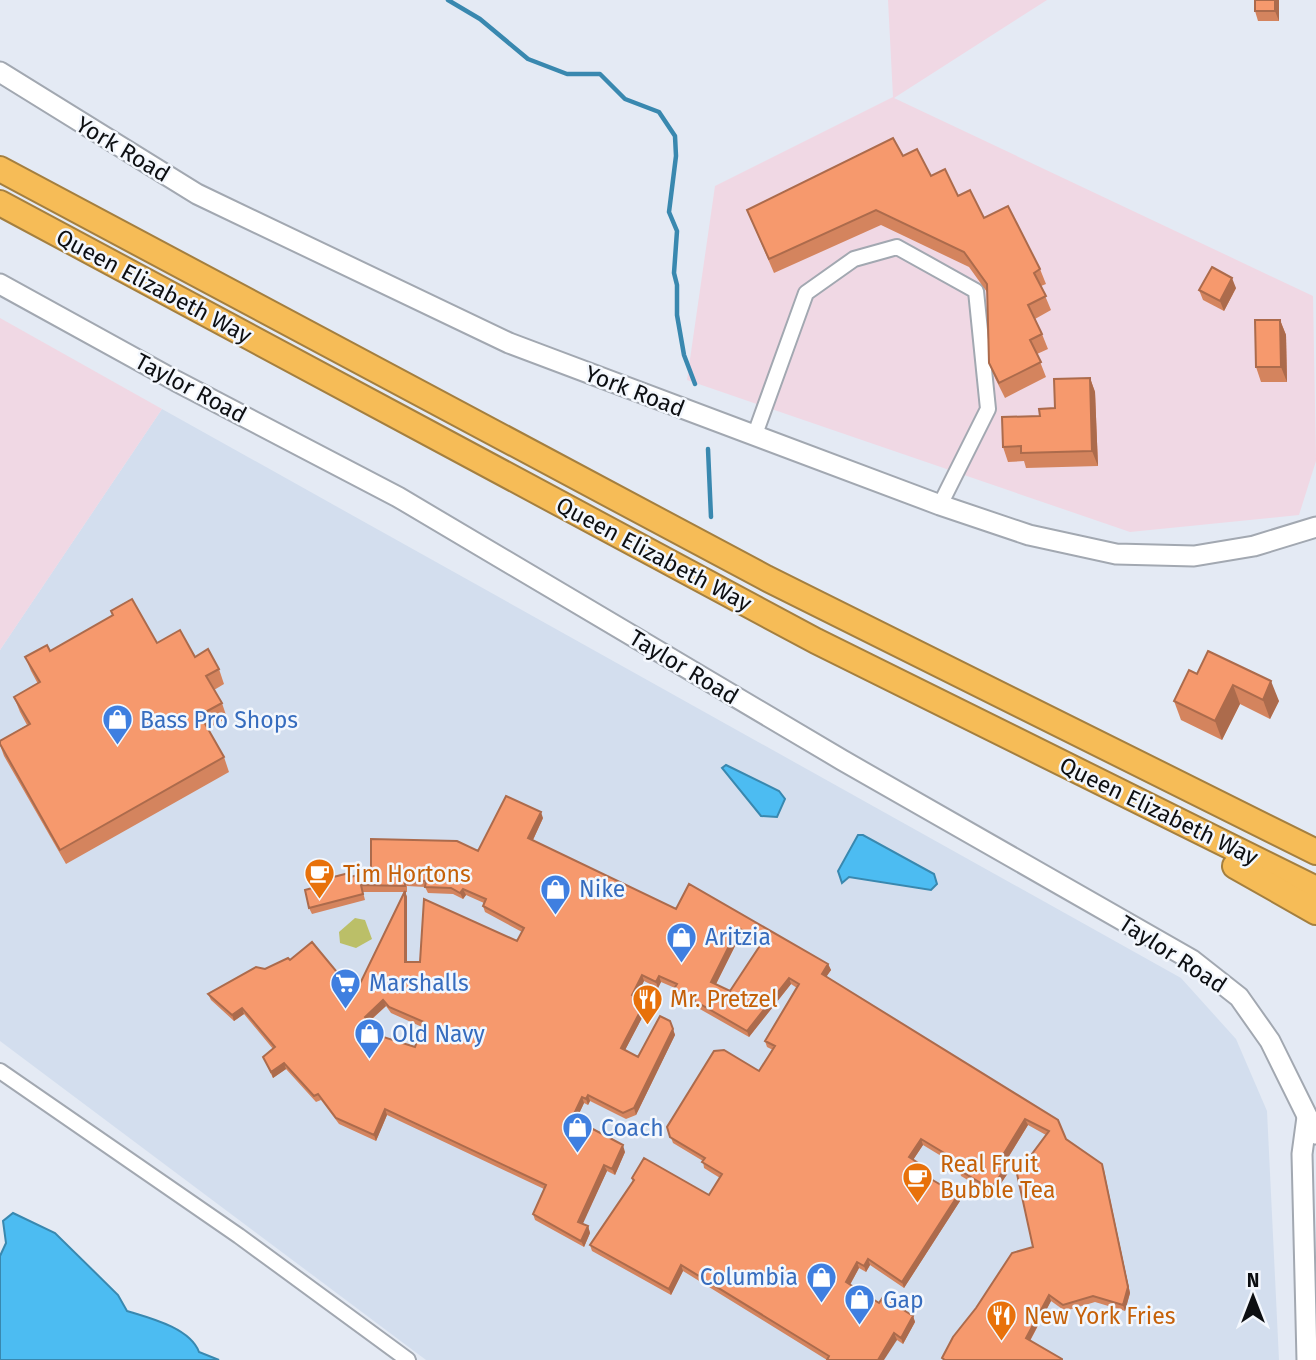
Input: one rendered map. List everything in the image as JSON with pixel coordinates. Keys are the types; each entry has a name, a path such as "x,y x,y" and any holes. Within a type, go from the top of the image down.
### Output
{"highway":[{"name":"Queen Elizabeth Way","path":"0,169 766,578 1316,852"},
{"name":"Queen Elizabeth Way","path":"0,203 816,641 1316,889"},
{"path":"1027,710 1316,839"},
{"path":"987,726 1316,912"}],"main road":[{"name":"York Road","path":"0,72 197,194 509,343 940,505 1029,535 1116,554 1194,556 1254,546 1316,527"},
{"name":"Taylor Road","path":"0,284 398,498 842,760 1192,960 1239,997 1270,1041 1311,1126 1302,1154 1307,1360"}],"street":[{"path":"754,437 806,293 854,259 897,247 976,290 988,409 940,505"},
{"path":"0,1071 239,1236 408,1360"}],"shaded area":[{"path":"888,0 1047,0 894,98 1313,296 1316,461 1299,515 1130,532 687,380 715,186 893,97"},
{"path":"0,318 162,409 0,650"},
{"path":"162,409 1181,978 1236,1039 1267,1111 1279,1360 426,1360 0,1041 0,650"}],"green space":[{"path":"355,918 365,920 372,939 356,948 340,943 339,932"}],"water":[{"path":"726,765 779,791 785,799 777,817 761,816 722,768"},
{"path":"858,835 863,835 934,874 937,884 931,890 849,877 842,883 838,871"},
{"path":"13,1213 55,1233 118,1295 127,1311 178,1330 187,1336 199,1352 219,1360 0,1360 0,1256 6,1243 3,1221"}],"building":[{"path":"1255,0 1275,0 1275,11 1255,11"},
{"path":"893,138 903,156 917,149 931,176 945,169 958,196 970,190 984,218 1008,206 1040,269 1034,273 1046,296 1028,305 1042,334 1030,340 1041,362 999,383 989,363 987,284 964,252 876,210 769,259 747,210"},
{"path":"1212,267 1232,278 1220,301 1199,290"},
{"path":"1255,320 1280,320 1281,367 1256,367"},
{"path":"1090,378 1092,451 1021,453 1021,446 1003,447 1002,417 1040,416 1039,409 1055,408 1054,379"},
{"name":"Bass Pro Shops","path":"132,599 157,643 180,630 195,657 208,649 219,669 206,676 222,703 200,715 224,757 60,850 0,741 30,724 14,697 40,682 25,657 47,645 50,651 113,615 111,611"},
{"path":"1208,651 1271,681 1263,700 1233,685 1215,721 1174,701 1189,670 1197,674"},
{"path":"506,796 541,812 528,838 676,909 689,884 828,964 822,974 1058,1120 1066,1139 1102,1164 1128,1287 1123,1305 1093,1296 1063,1305 1049,1295 1026,1338 1062,1360 942,1358 953,1337 976,1308 1012,1253 1033,1247 1017,1174 1049,1131 1025,1119 998,1163 1006,1167 991,1189 959,1170 964,1165 921,1139 909,1157 923,1166 919,1172 958,1195 902,1282 868,1259 864,1266 857,1262 846,1282 879,1303 883,1297 913,1316 901,1338 894,1333 878,1360 827,1360 829,1356 681,1265 669,1289 590,1245 634,1180 632,1178 644,1158 709,1195 722,1174 702,1162 705,1158 670,1137 667,1127 714,1051 724,1050 759,1071 775,1046 765,1041 799,984 789,978 747,1031 674,989 677,984 659,976 656,982 642,975 632,995 637,998 634,1004 642,1008 621,1048 638,1057 660,1016 670,1021 673,1029 634,1108 623,1113 588,1095 586,1099 582,1097 572,1118 623,1145 612,1169 604,1165 578,1222 588,1226 581,1241 533,1214 546,1185 385,1109 374,1135 336,1118 318,1094 314,1096 284,1063 271,1072 263,1057 275,1047 242,1008 232,1015 208,994 256,967 265,969 288,958 290,960 312,942 355,994 405,891 405,962 420,962 424,899 517,941 524,928 483,906 486,899 463,889 460,893 451,888 425,887 426,881 405,880 405,886 361,885 363,894 309,908 305,890 316,887 314,882 349,873 350,877 371,872 371,839 457,841 478,851","holes":["738,928 763,941 730,991 711,982","383,1000 389,1007 424,1022 415,1047 380,1036 365,1017"]}],"waterway":[{"path":"448,0 480,19 528,59 567,74 600,74 625,99 659,112 675,136 676,156 669,212 677,231 674,273 677,285 677,315 684,355 695,384"},
{"path":"708,449 711,517"}],"place":[{"name":"Bass Pro Shops","path":"117,747"},
{"name":"Tim Hortons","path":"320,901"},
{"name":"Nike","path":"556,916"},
{"name":"Aritzia","path":"682,964"},
{"name":"Marshalls","path":"346,1010"},
{"name":"Mr. Pretzel","path":"647,1026"},
{"name":"Old Navy","path":"369,1061"},
{"name":"Coach","path":"578,1155"},
{"name":"Real Fruit Bubble Tea","path":"917,1204"},
{"name":"Columbia","path":"821,1304"},
{"name":"Gap","path":"860,1327"},
{"name":"New York Fries","path":"1001,1343"}]}
